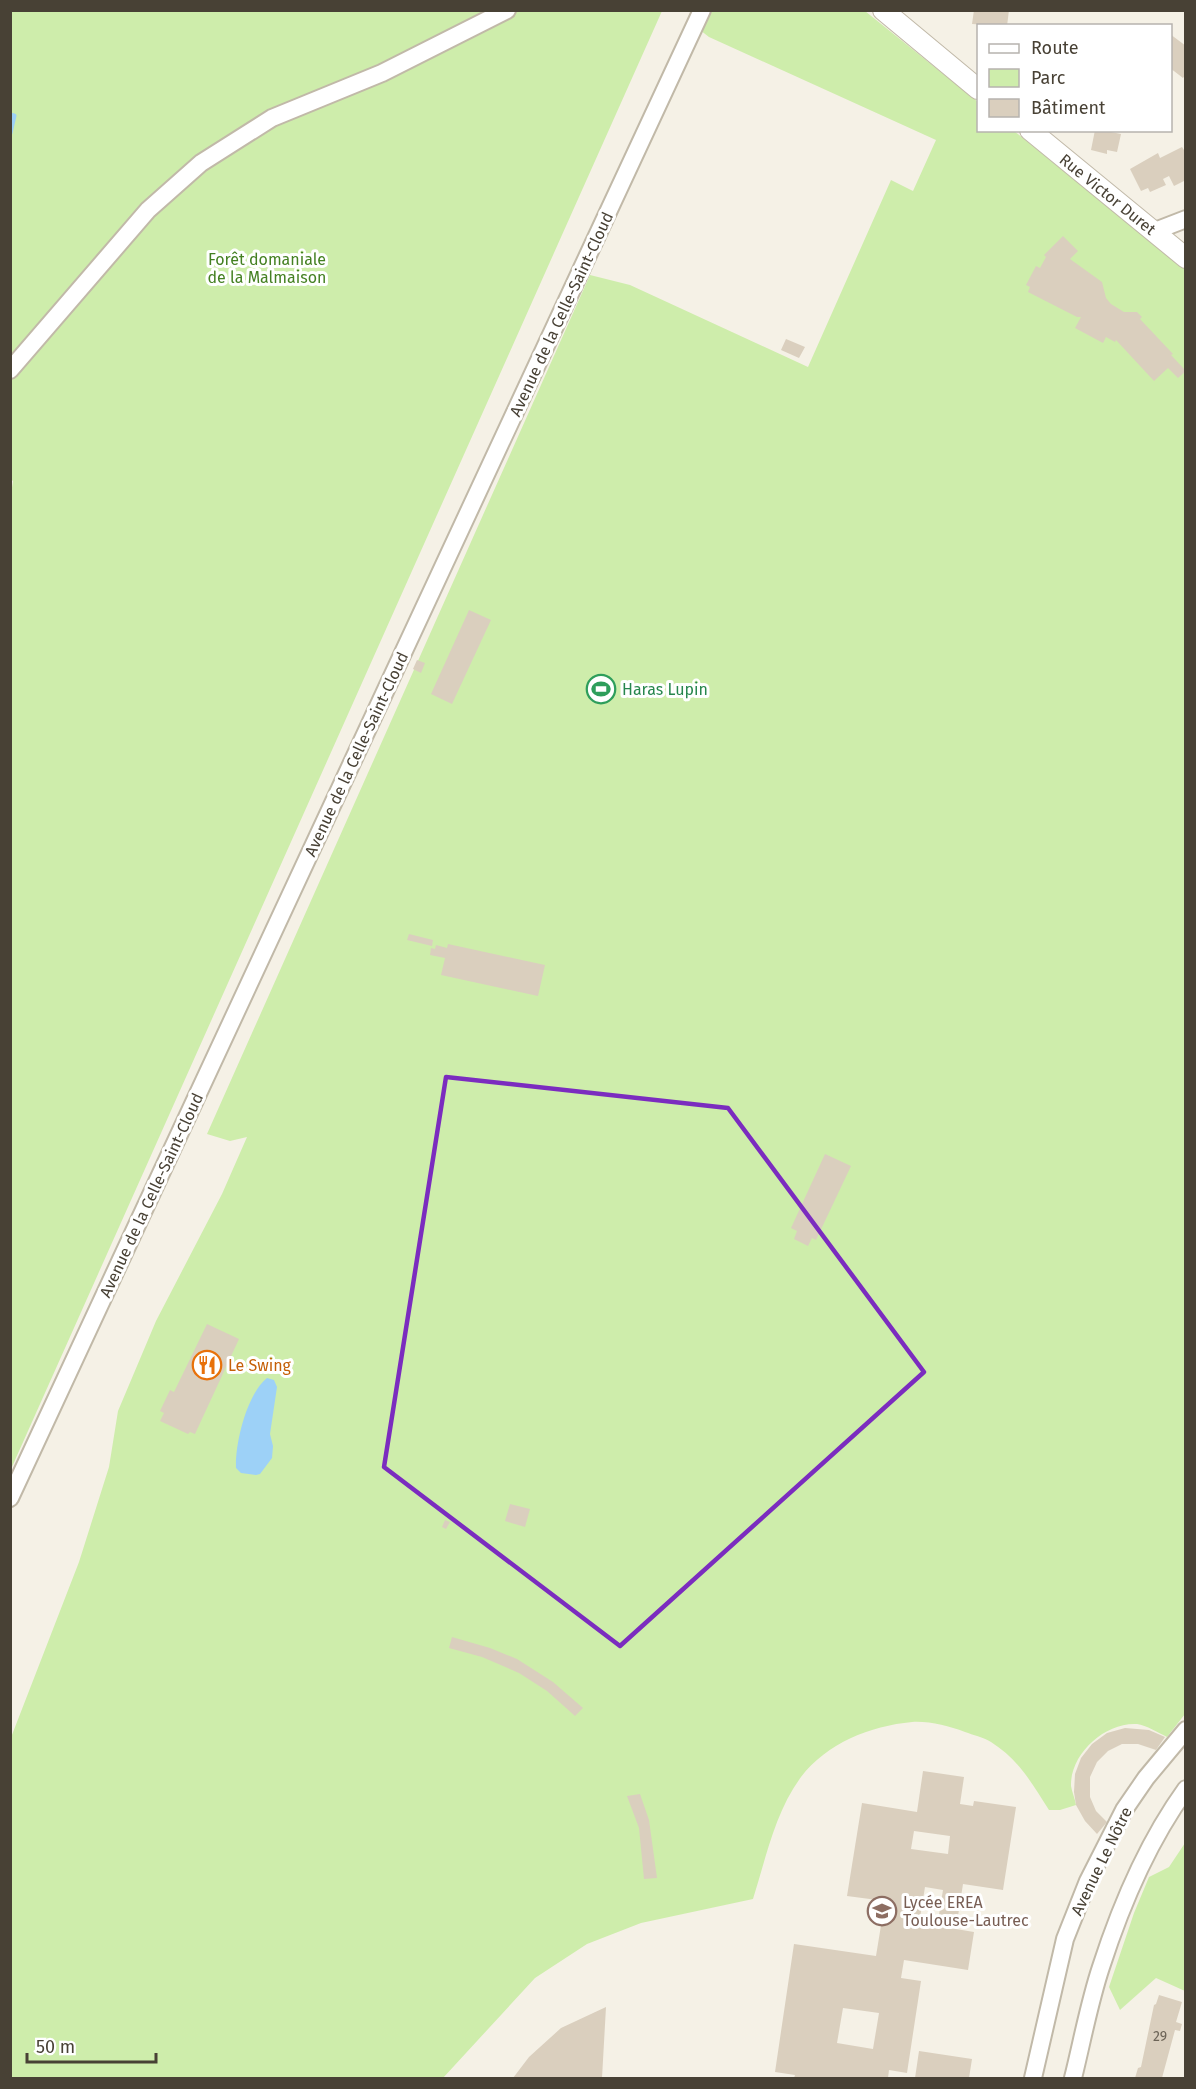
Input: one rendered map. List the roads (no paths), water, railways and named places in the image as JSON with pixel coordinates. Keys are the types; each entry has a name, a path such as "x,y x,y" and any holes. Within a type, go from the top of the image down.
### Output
{"street":[{"path":"10,370 148,210 201,163 272,118 382,74 507,10"},
{"name":"Avenue de la Celle-Saint-Cloud","path":"10,1498 702,10"},
{"path":"883,10 977,88"},
{"name":"Rue Victor Duret","path":"1032,132 1185,258"},
{"path":"1155,231 1185,219"},
{"name":"Avenue Le Nôtre","path":"1033,2079 1065,1939 1084,1890 1124,1810 1146,1778 1185,1731"},
{"path":"1073,2079 1101,1968 1127,1899 1164,1820 1185,1789"}],"water":[{"path":"267,1378 274,1380 277,1387 270,1434 273,1446 272,1458 260,1474 241,1473 236,1468 240,1433 248,1407 260,1385"}],"waterway":[{"path":"10,115 14,116 10,133"}],"place":[{"name":"Haras Lupin","path":"601,689"},
{"name":"Le Swing","path":"207,1365"},
{"name":"Lycée EREA Toulouse-Lautrec","path":"882,1911"}],"park label":[{"name":"Forêt domaniale de la Malmaison","path":"267,268"}]}
